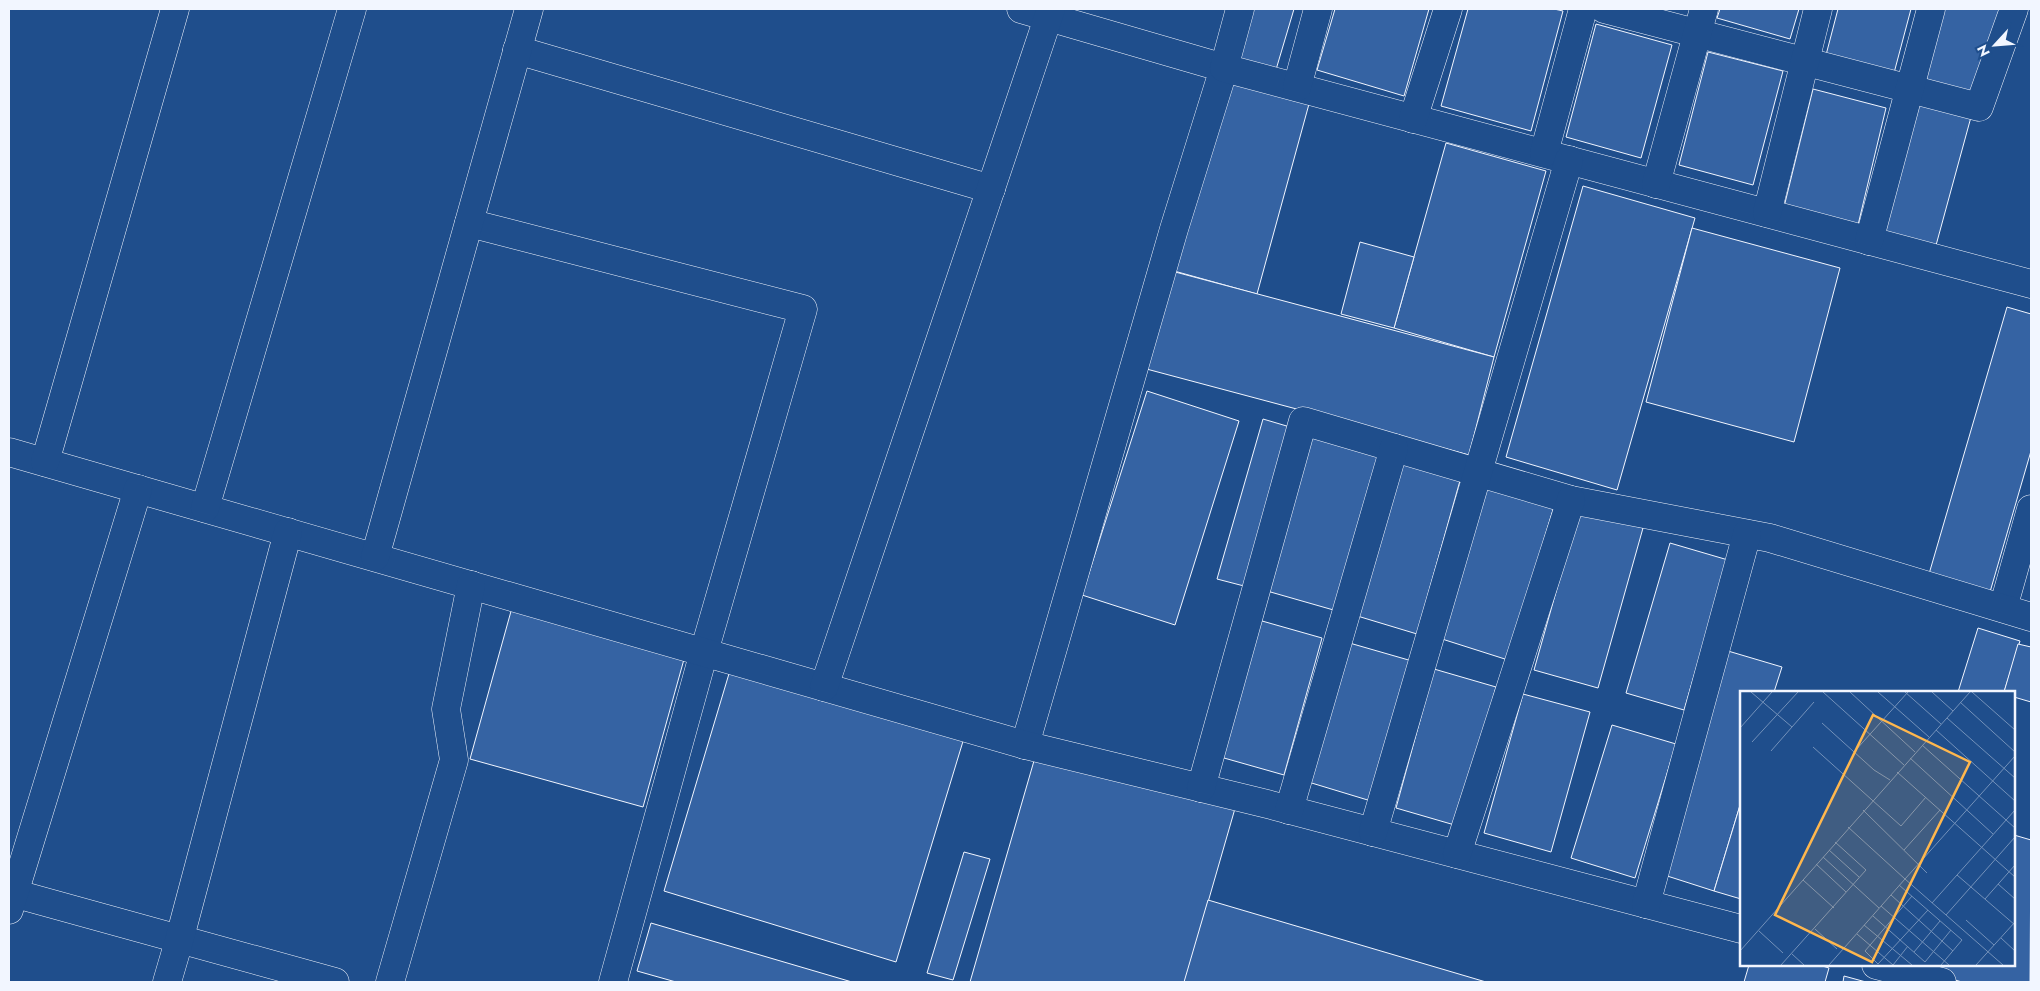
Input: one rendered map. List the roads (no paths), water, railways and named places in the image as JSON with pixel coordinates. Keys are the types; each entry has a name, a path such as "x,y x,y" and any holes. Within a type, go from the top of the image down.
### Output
{"street":[{"path":"45,462 175,9"},
{"path":"205,508 352,9"},
{"path":"375,557 529,9"},
{"path":"1021,9 1050,13 1224,68 2031,284"},
{"path":"1025,745 1171,238 1224,68 1240,9"},
{"path":"1297,87 1318,9"},
{"path":"1414,119 1448,9"},
{"path":"1373,832 1478,472 1556,157 1582,9"},
{"path":"1604,9 1701,21 1805,61 1979,107 2014,9"},
{"path":"1767,213 1818,9"},
{"path":"1869,241 1931,9"},
{"path":"824,687 1050,13"},
{"path":"1656,184 1701,21"},
{"path":"517,50 991,189"},
{"path":"469,223 803,309 704,652 613,982"},
{"path":"1201,788 1303,422 1571,500 1770,538 2031,617"},
{"path":"1289,810 1394,448"},
{"path":"9,452 1025,745 1289,810 1740,929"},
{"path":"138,489 10,899 179,940 335,982"},
{"path":"1457,854 1571,500"},
{"path":"2003,608 2031,509"},
{"path":"166,982 179,940 288,532"},
{"path":"1646,904 1747,534"},
{"path":"390,982 454,760 446,709 471,585"},
{"path":"1880,966 1942,982"}]}
